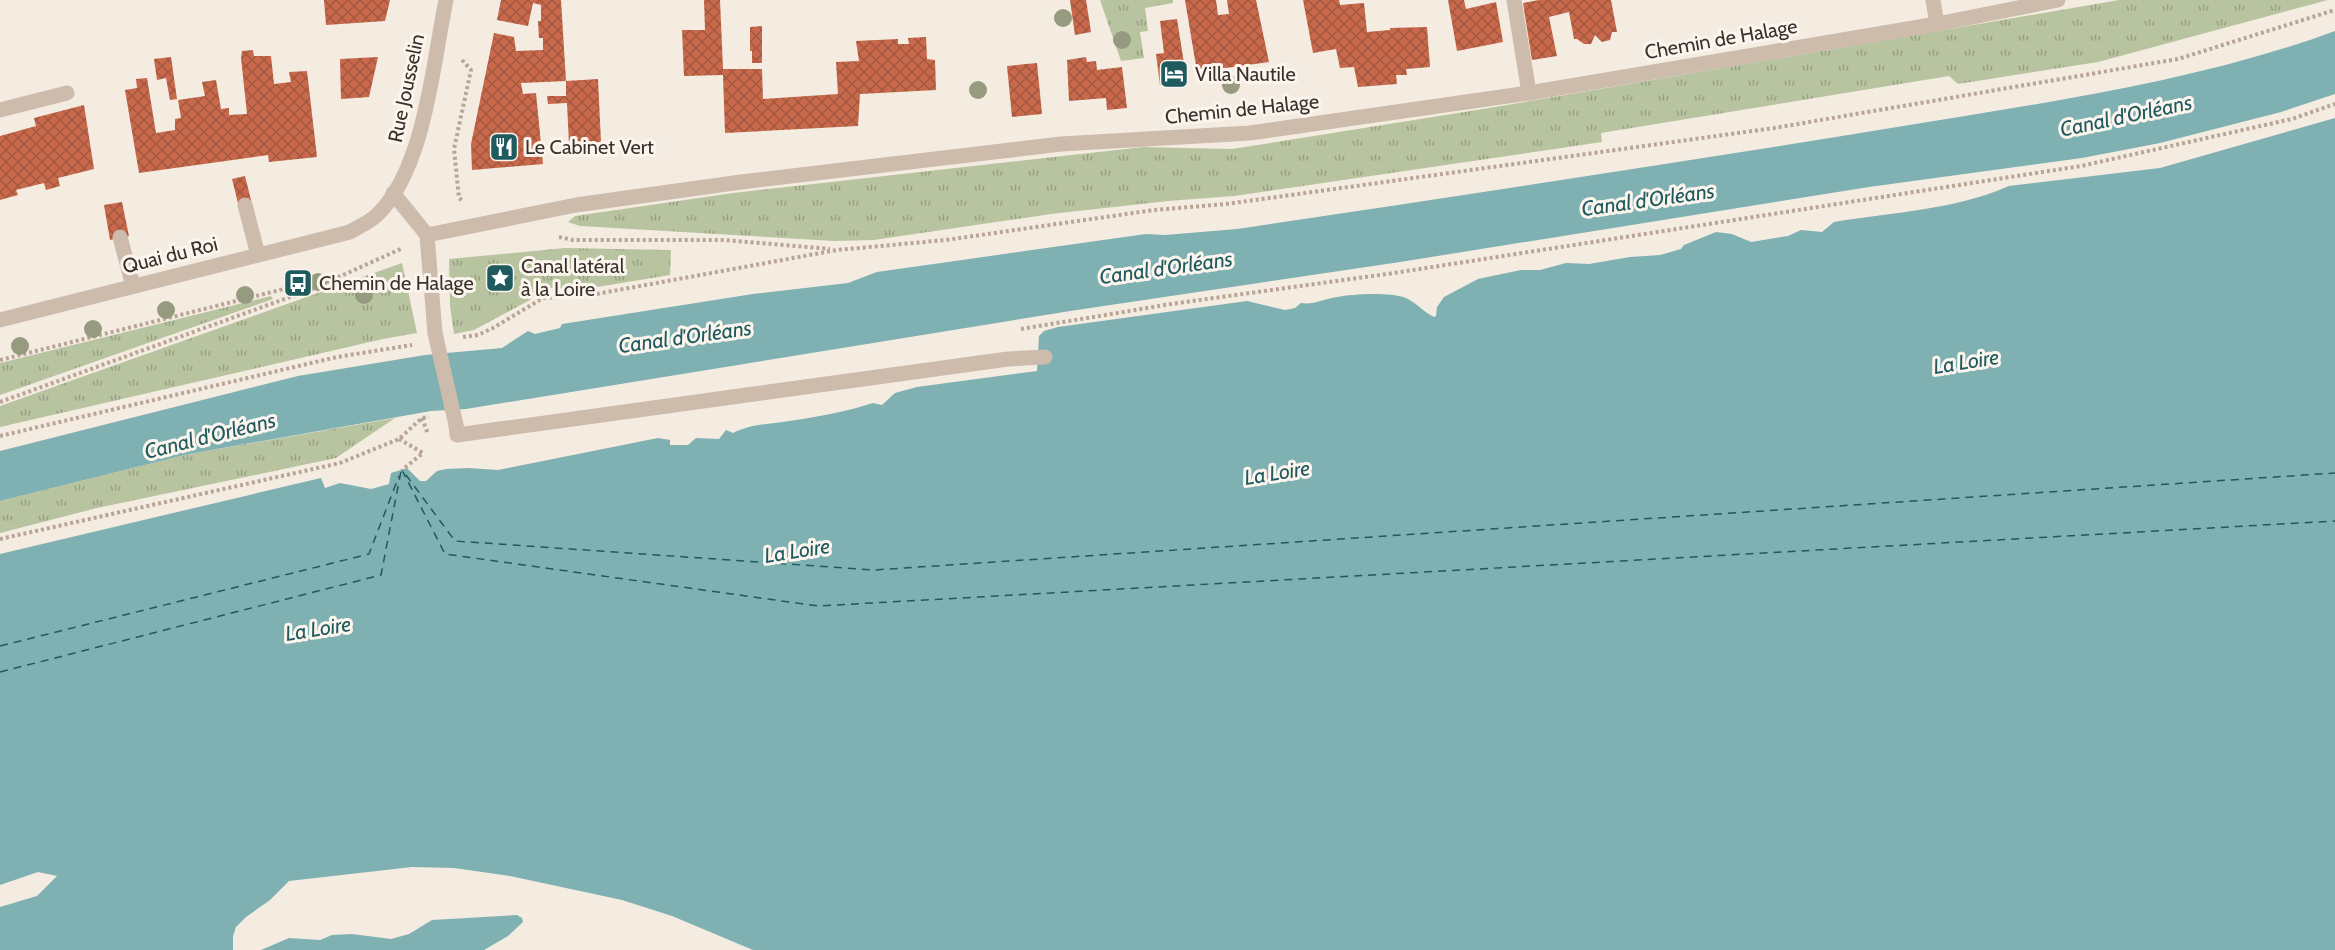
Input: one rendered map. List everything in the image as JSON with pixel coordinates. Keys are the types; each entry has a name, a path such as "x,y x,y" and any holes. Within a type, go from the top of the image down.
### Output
{"street":[{"name":"Rue Jousselin","path":"350,232 376,216 393,194 416,150 446,0"},
{"path":"1514,0 1529,93"},
{"path":"1933,0 1937,24"},
{"name":"Chemin de Halage","path":"427,235 576,206 741,182 1061,144 1250,134 1529,93 1937,24 2058,0"},
{"path":"0,110 67,93"},
{"path":"393,194 427,235 435,333 457,435 1008,359 1045,357"},
{"path":"246,205 258,255"},
{"name":"Quai du Roi","path":"0,320 350,232"},
{"path":"120,237 133,286"}],"path":[{"path":"552,235 573,240 723,240 837,250 946,240 1154,210 1226,204 1774,128 2178,59 2335,10"},
{"path":"458,57 471,70 454,149 459,198 499,222"},
{"path":"1010,331 1171,304 1394,273 2081,166 2292,119 2335,104"},
{"path":"0,402 312,289 393,254 427,235"},
{"path":"0,360 304,284 312,289"},
{"path":"422,418 429,436"},
{"path":"0,539 340,463 399,439 423,453 402,470"}],"green space":[{"path":"1100,0 1173,0 1173,3 1145,8 1148,31 1140,32 1144,58 1121,61"},
{"path":"2119,0 2328,0 2098,62 1958,84 1949,76 1601,133 1602,142 1234,196 1051,214 874,240 834,241 580,226 568,222 575,216 733,193 1143,147 1232,149 1483,109"},
{"path":"565,248 671,250 670,275 585,289 540,290 530,300 474,330 454,334 450,306 449,259"},
{"path":"402,263 417,333 0,427 0,406"},
{"path":"271,296 273,299 0,395 0,363"},
{"path":"395,418 336,458 97,508 0,533 0,501 189,454"}],"water":[{"name":"Canal d'Orléans","path":"2335,31 2335,94 2281,112 2160,143 2082,158 1869,187 1400,262 1070,311 466,409 431,411 189,454 0,501 0,451 298,376 425,355 502,348 528,331 535,334 560,328 562,324 753,294 848,283 877,272 1146,234 1165,235 1237,229 2007,109 2119,89 2229,64"},
{"name":"La Loire","path":"2335,118 2335,950 753,950 672,916 622,900 510,876 454,868 412,867 289,881 270,900 236,927 233,936 233,950 0,950 0,907 37,896 57,876 38,872 0,885 0,554 321,478 325,488 340,483 371,489 389,484 391,473 407,468 420,481 426,481 437,471 446,469 498,470 658,438 670,440 670,445 688,445 696,438 719,439 726,430 733,433 756,426 825,415 873,403 882,405 895,393 917,387 1037,371 1039,336 1044,331 1058,327 1247,301 1285,310 1295,308 1301,303 1315,303 1344,296 1370,294 1403,297 1434,317 1444,297 1478,279 1521,270 1540,270 1566,263 1589,264 1660,255 1681,249 1684,245 1716,232 1732,234 1751,242 1788,236 1801,230 1822,232 1834,222 1946,205 1989,194 2009,186 2160,168"},
{"path":"517,915 522,918 523,922 508,936 484,950 261,950 289,938 320,940 332,935 352,934 391,939 409,934 432,920"}],"building":[{"path":"324,0 390,0 385,21 326,25"},
{"path":"501,0 561,0 566,81 521,83 523,94 536,93 543,164 472,170 471,144 494,33 514,37 516,51 543,50 543,38 539,38 538,21 541,21 541,5 533,3 528,26 497,20"},
{"path":"704,0 720,0 723,69 762,69 763,99 838,94 836,62 859,61 856,41 898,39 898,44 909,44 908,38 926,37 927,59 935,60 936,90 860,94 858,126 725,133 723,75 684,76 682,30 705,30"},
{"path":"1070,0 1086,0 1091,32 1075,35"},
{"path":"1185,0 1216,0 1218,15 1229,14 1227,0 1256,0 1269,62 1197,72"},
{"path":"1303,0 1339,0 1340,5 1364,3 1367,32 1390,30 1390,28 1427,27 1430,67 1406,69 1407,75 1396,75 1397,84 1358,87 1354,67 1340,68 1336,49 1313,53"},
{"path":"1448,0 1464,0 1466,9 1496,2 1503,42 1457,51"},
{"path":"1539,0 1611,0 1617,32 1612,32 1610,40 1602,42 1595,35 1591,44 1584,44 1574,39 1569,12 1549,17 1557,56 1532,60 1523,3"},
{"path":"1177,19 1187,82 1160,85 1156,54 1164,53 1160,21"},
{"path":"762,26 762,63 752,63 750,27"},
{"path":"253,50 254,56 271,56 274,84 291,82 289,72 307,71 317,157 269,162 268,155 139,173 125,90 137,88 136,79 147,78 156,133 175,130 175,119 181,118 178,100 205,96 202,82 216,80 221,109 229,108 229,115 247,114 241,58 242,51"},
{"path":"171,57 177,99 170,100 166,78 157,80 154,59"},
{"path":"378,57 369,97 341,99 340,59"},
{"path":"1086,57 1087,62 1096,61 1097,70 1122,67 1127,108 1107,110 1106,98 1069,101 1067,60"},
{"path":"1037,63 1042,114 1012,117 1007,66"},
{"path":"598,79 601,142 569,144 567,103 548,104 547,96 566,96 566,81"},
{"path":"84,105 94,169 58,178 60,186 46,190 44,183 16,190 18,195 0,200 0,136 36,126 34,118"},
{"path":"245,176 252,204 239,207 232,179"},
{"path":"122,202 129,236 110,240 104,205"}],"ferry route":[{"path":"402,470 445,554 818,606 2335,521"},
{"path":"0,672 381,575 401,471"},
{"path":"406,475 455,541 874,570 2335,473"},
{"path":"0,646 369,554 399,476"}],"place":[{"name":"Villa Nautile","path":"1174,74"},
{"name":"Le Cabinet Vert","path":"504,147"},
{"name":"Canal latéral à la Loire","path":"500,278"},
{"name":"Chemin de Halage","path":"298,283"}]}
